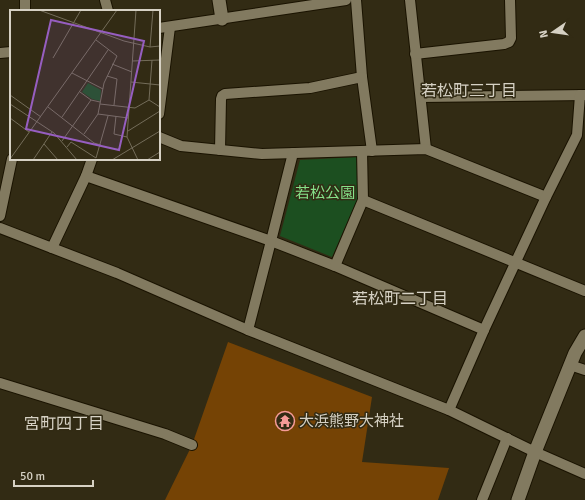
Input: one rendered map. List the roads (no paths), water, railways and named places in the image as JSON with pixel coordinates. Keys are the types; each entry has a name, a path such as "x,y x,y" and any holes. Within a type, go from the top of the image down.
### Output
{"street":[{"path":"105,0 108,10"},
{"path":"219,0 222,19"},
{"path":"160,28 346,0"},
{"path":"335,266 363,200 367,151 356,0"},
{"path":"410,0 426,149"},
{"path":"416,54 504,44 509,42 512,38 510,0"},
{"path":"160,106 170,27"},
{"path":"0,53 10,52"},
{"path":"220,150 222,96 225,94 310,88 362,77"},
{"path":"421,97 582,95 577,135 546,197 484,330 449,410"},
{"path":"160,137 181,146 262,154 426,149 546,197"},
{"path":"248,330 292,153"},
{"path":"0,216 12,160"},
{"path":"52,248 86,176 92,160"},
{"path":"86,176 271,241 335,266 484,330"},
{"path":"363,200 585,291"},
{"path":"0,228 117,273 248,330 449,410 535,452 585,474"},
{"path":"518,500 535,452 570,365 585,336"},
{"path":"570,365 585,370"},
{"path":"0,383 165,434 192,445"},
{"path":"482,500 507,438"}],"place":[{"name":"大浜熊野大神社","path":"285,421"}],"district":[{"name":"若松町三丁目","path":"469,90"},
{"name":"若松町二丁目","path":"400,298"},
{"name":"宮町四丁目","path":"64,423"}],"park label":[{"name":"若松公園","path":"325,193"}]}
